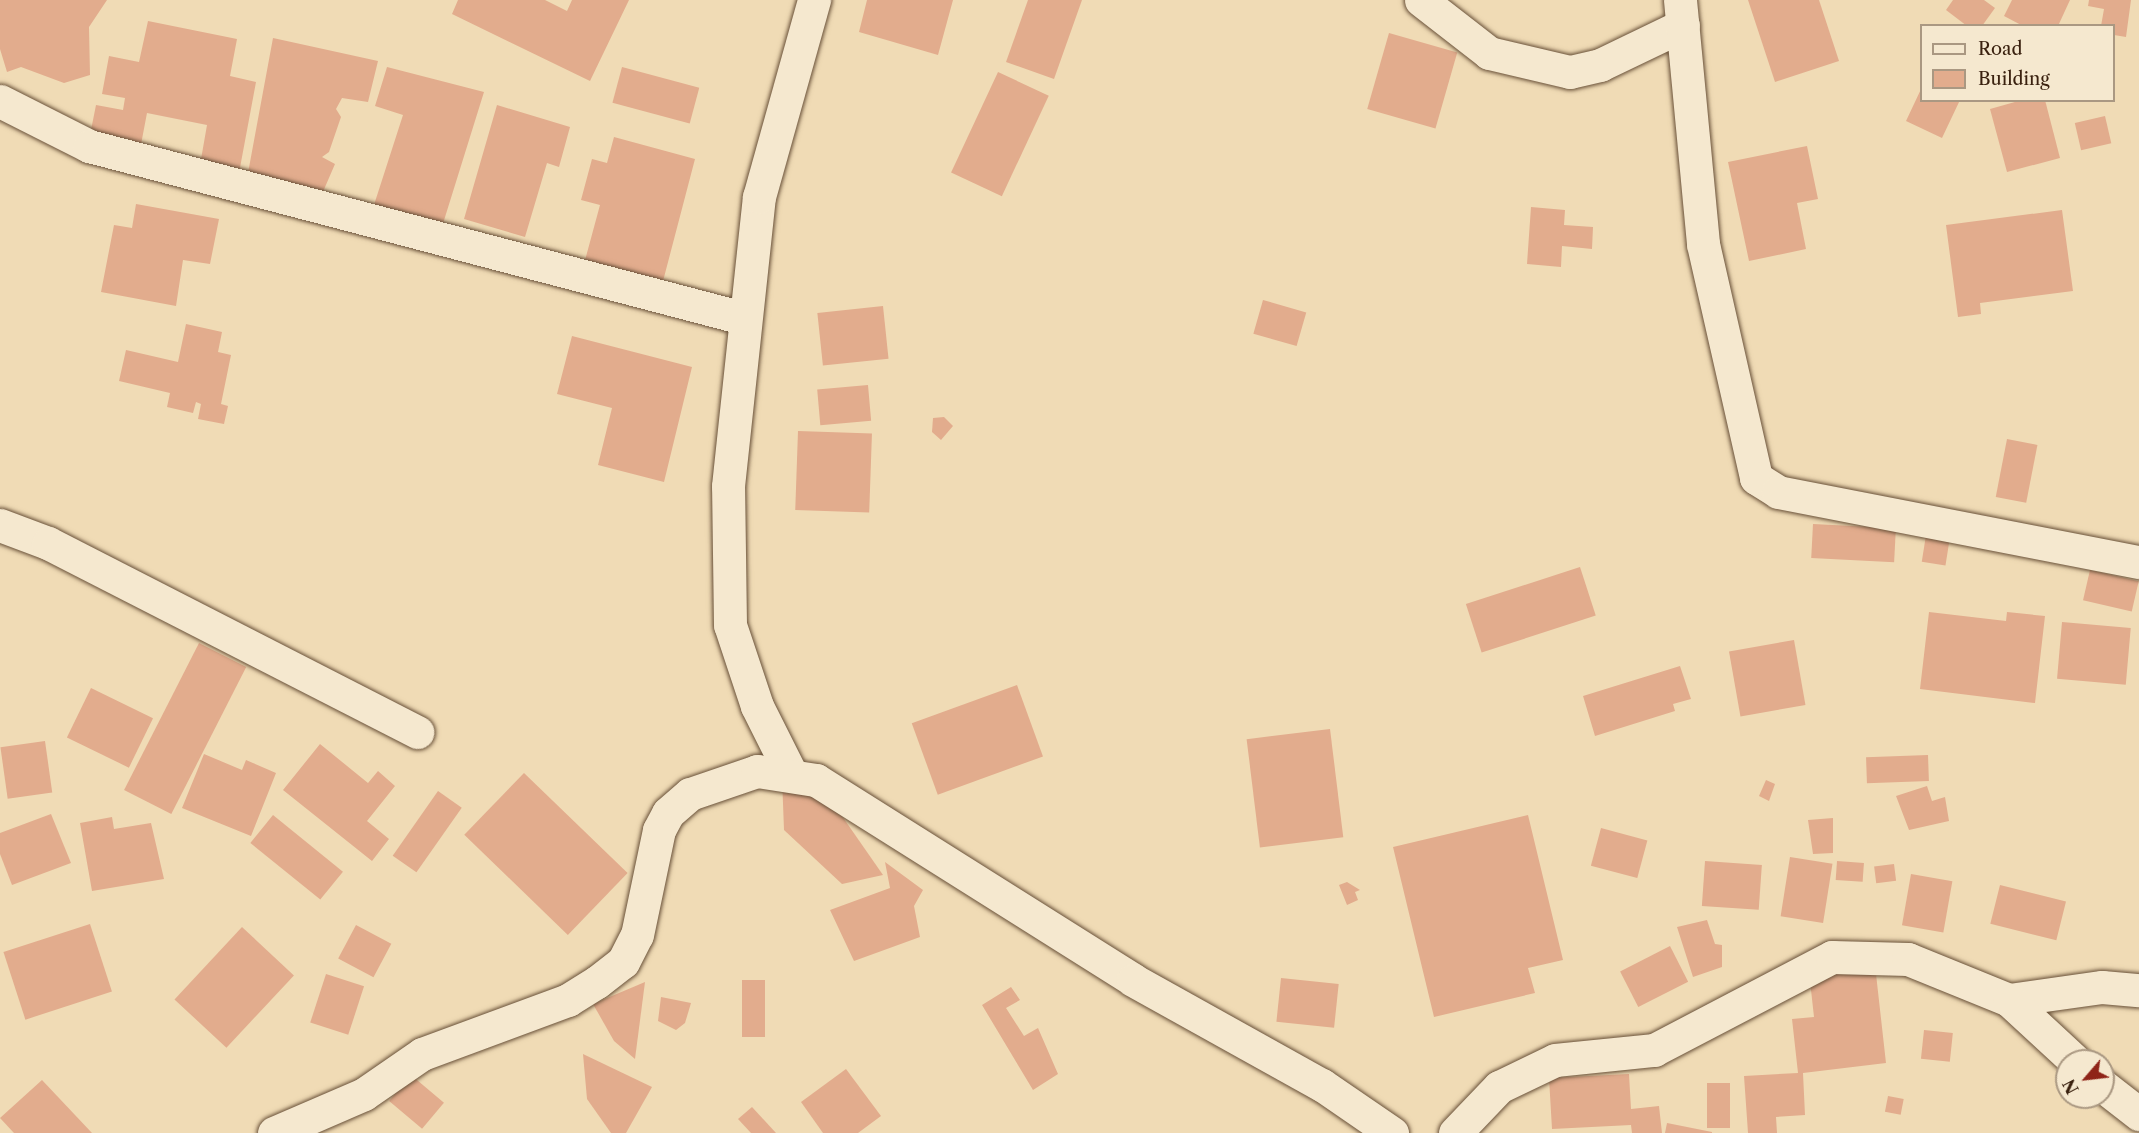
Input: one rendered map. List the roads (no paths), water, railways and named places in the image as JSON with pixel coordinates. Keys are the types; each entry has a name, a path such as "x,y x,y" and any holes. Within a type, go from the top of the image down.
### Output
{"street":[{"path":"790,772 757,706 730,626 728,486 743,318 759,197 814,0"},
{"path":"1421,0 1489,53 1570,72 1600,65 1681,12 1703,244 1756,478 1778,492 2139,562"},
{"path":"0,101 89,146 743,318"},
{"path":"0,525 48,543 417,732"},
{"path":"274,1133 364,1094 422,1054 568,1000 597,982 623,962 637,935 659,830 668,813 690,794 724,780 757,771 790,772 816,780 1133,980 1322,1085 1392,1133"},
{"path":"1455,1133 1499,1087 1555,1060 1654,1050 1832,957 1908,959 2009,1000 2062,1049"},
{"path":"2009,1000 2102,987 2139,990"},
{"path":"2115,1095 2139,1114"}]}
